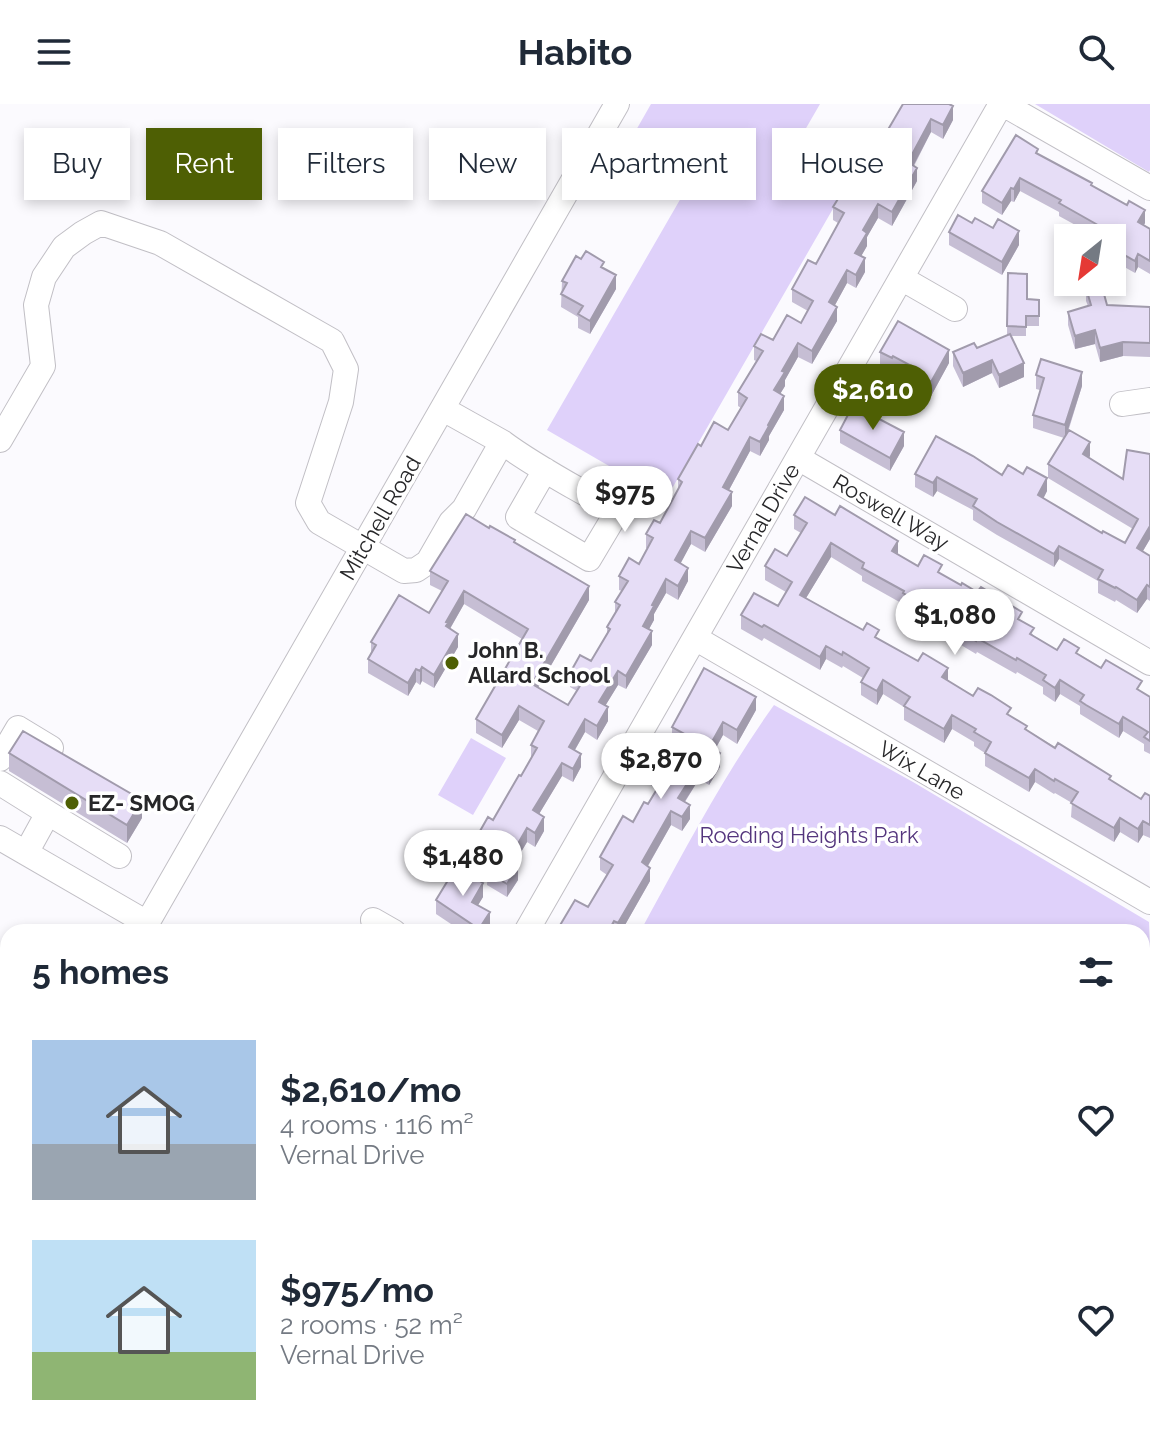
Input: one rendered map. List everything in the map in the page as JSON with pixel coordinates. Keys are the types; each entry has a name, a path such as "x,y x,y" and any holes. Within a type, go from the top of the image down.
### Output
{"street":[{"name":"Mitchell Road","path":"146,924 617,104"},
{"path":"1002,104 1150,188"},
{"name":"Vernal Drive","path":"531,924 1002,104"},
{"path":"0,440 43,366 36,305 44,277 64,247 101,223 160,243 332,341 346,369 345,380 341,402 308,503 319,522 404,571 416,570 425,564 451,522 464,509 502,442"},
{"path":"901,278 955,309"},
{"path":"1122,404 1150,400"},
{"path":"443,409 545,470"},
{"name":"Roswell Way","path":"798,458 1150,663"},
{"name":"Wix Lane","path":"695,638 1150,902"},
{"path":"0,759 18,728 68,758"},
{"path":"0,783 119,856"},
{"path":"26,853 48,813"},
{"path":"0,838 139,924"}],"green space":[{"path":"651,104 820,104 806,128 772,128 772,200 838,200 666,499 547,430 680,200 756,200 756,128 637,128"},
{"path":"1035,104 1150,104 1149,172"},
{"name":"Roeding Heights Park","path":"774,705 913,782 1149,924 644,924 687,845"},
{"path":"471,738 506,758 473,815 438,795"}],"building":[{"path":"903,104 953,106 943,125 931,119 912,155 912,128 889,128"},
{"path":"1016,135 1038,149 1036,153 1091,185 1127,205 1129,201 1145,210 1138,222 1150,229 1150,261 1138,254 1135,261 1126,256 1126,224 1096,224 1020,178 1002,203 982,191"},
{"path":"837,200 899,200 892,212 878,204 863,230 867,233 855,253 865,258 856,275 847,270 829,302 837,307 812,351 798,343 774,390 784,396 769,426 760,442 750,437 723,487 732,492 705,538 691,531 675,560 688,568 678,586 666,579 643,626 652,631 626,676 618,671 599,702 608,707 597,726 585,719 569,747 581,754 573,769 562,763 533,810 544,817 535,833 527,828 508,861 518,866 507,884 487,872 494,860 481,852 486,843 476,838 488,817 493,820 521,776 537,748 531,745 544,721 519,706 502,735 476,719 528,629 464,591 446,622 446,626 458,634 434,675 422,667 420,671 416,669 408,683 368,659 376,645 371,642 399,595 429,613 448,581 430,571 466,514 589,586 532,684 568,705 583,681 570,673 580,655 591,661 610,629 607,627 620,605 615,602 628,581 619,576 629,558 639,564 653,538 646,534 654,520 660,523 682,482 678,479 714,422 728,430 747,398 738,392 763,351 754,346 761,334 773,340 787,315 801,323 813,301 792,289 808,260 816,264 844,213 833,207"},
{"path":"958,215 972,223 975,218 993,228 998,219 1019,231 1002,262 949,232"},
{"path":"586,251 604,262 601,267 616,275 590,321 578,314 583,306 561,294 567,283 562,281 576,256 581,259"},
{"path":"1008,273 1027,274 1027,299 1039,300 1039,316 1026,316 1026,327 1007,326"},
{"path":"1088,296 1105,296 1107,305 1150,307 1150,343 1123,342 1100,348 1095,330 1075,336 1068,312 1091,305"},
{"path":"898,321 949,350 931,382 918,375 921,371 880,352"},
{"path":"1010,334 1024,363 999,375 992,360 963,373 953,352 974,343 977,348"},
{"path":"1041,359 1082,372 1065,425 1033,415 1044,378 1036,375"},
{"path":"851,409 866,417 868,413 904,432 890,458 840,430"},
{"path":"1069,430 1090,442 1083,454 1123,479 1127,450 1150,454 1150,526 1137,548 1150,556 1150,587 1147,585 1137,600 1098,579 1103,570 1059,546 1054,554 973,506 977,499 937,477 933,483 915,474 936,436 1002,475 1008,465 1023,474 1027,467 1047,478 1038,495 1125,543 1138,519 1048,464"},
{"path":"805,497 835,515 840,506 898,541 892,551 918,566 924,555 942,565 938,572 961,585 977,592 981,587 1022,612 1018,619 1034,628 1030,634 1057,650 1064,639 1079,648 1076,653 1101,668 1106,660 1142,681 1137,689 1150,697 1150,741 1144,737 1148,732 1123,717 1119,724 1086,705 1080,701 1084,695 1060,680 1055,688 1043,680 1046,675 956,629 959,624 862,568 864,563 831,543 800,595 863,630 867,623 879,630 875,637 918,661 923,653 948,668 942,677 973,696 978,688 991,695 1011,708 1007,714 1027,726 1025,729 1055,748 1058,743 1141,799 1145,793 1150,796 1150,825 1143,821 1138,829 1120,818 1114,828 1071,803 1078,792 1035,769 1029,778 985,753 991,742 952,715 944,729 904,706 910,697 883,680 877,691 861,682 869,668 843,652 842,655 826,646 820,657 741,615 754,593 778,606 792,582 765,566 775,549 787,556 807,523 794,515"},
{"path":"704,668 756,697 737,730 723,722 709,747 720,753 709,771 699,765 678,798 690,805 682,817 671,811 642,862 650,868 618,923 561,924 575,900 588,907 613,865 600,857 623,816 633,822 644,802 648,804 663,779 649,770 659,754 673,762 688,736 672,727"},
{"path":"23,731 142,800 127,825 9,753"},
{"path":"456,867 483,883 472,902 490,912 482,924 472,924 436,900"}],"place":[{"name":"John B. Allard School","path":"452,663"},
{"name":"EZ- SMOG","path":"72,803"}]}
